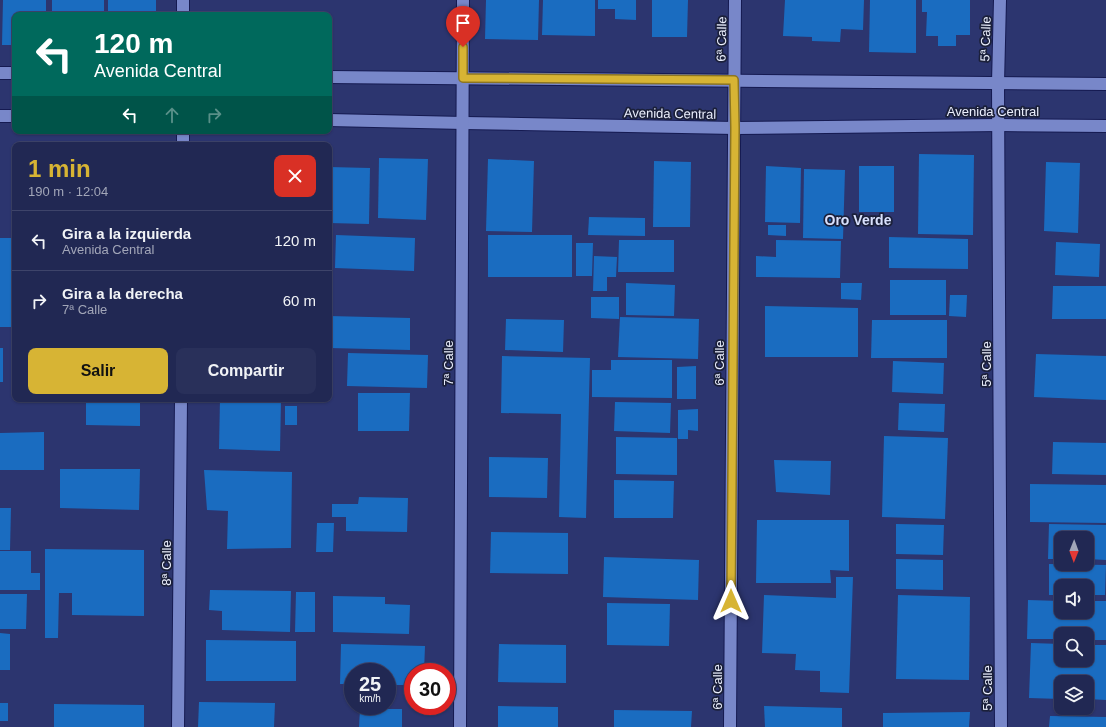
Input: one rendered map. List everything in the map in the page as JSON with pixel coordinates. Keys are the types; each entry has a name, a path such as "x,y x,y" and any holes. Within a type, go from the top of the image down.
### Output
{"street":[{"path":"183,0 183,12"},
{"name":"7ª Calle","path":"460,727 464,123 463,0"},
{"name":"6ª Calle","path":"730,727 735,0"},
{"name":"5ª Calle","path":"1000,0 998,83 1001,727"},
{"path":"0,73 12,73"},
{"path":"332,77 1106,84"},
{"path":"0,116 12,116"},
{"name":"Avenida Central","path":"332,120 735,128 999,125 1106,126"},
{"name":"8ª Calle","path":"178,727 181,402"}],"building":[{"path":"3,0 46,0 46,12 12,12 12,45 2,45"},
{"path":"52,0 104,0 104,12 52,12"},
{"path":"108,0 156,0 156,12 108,12"},
{"path":"486,0 539,0 538,40 485,39"},
{"path":"543,0 595,0 595,36 542,35"},
{"path":"598,0 636,0 636,20 615,19 615,9 598,9"},
{"path":"652,0 688,0 687,37 652,37"},
{"path":"785,0 864,0 863,30 841,29 840,42 812,41 812,37 783,36"},
{"path":"870,0 916,0 916,53 869,52"},
{"path":"922,0 970,0 970,35 956,35 956,46 938,46 938,36 926,36 927,12 922,12"},
{"path":"919,154 974,155 973,235 918,234"},
{"path":"379,158 428,159 426,220 378,218"},
{"path":"488,159 534,161 532,232 486,231"},
{"path":"654,161 691,162 690,227 653,227"},
{"path":"1046,162 1080,163 1078,233 1044,231"},
{"path":"766,166 801,168 800,223 765,222"},
{"path":"859,166 894,166 894,212 859,212"},
{"path":"332,167 370,168 369,224 332,223"},
{"path":"804,169 845,170 843,239 803,238"},
{"path":"589,217 645,218 645,236 588,235"},
{"path":"768,225 786,225 786,236 768,235"},
{"path":"336,235 415,238 414,271 335,268"},
{"path":"488,235 572,235 572,277 488,277"},
{"path":"889,237 968,239 968,269 889,268"},
{"path":"0,238 12,238 11,327 0,327"},
{"path":"619,240 674,240 674,272 618,272"},
{"path":"776,240 841,241 840,278 756,277 756,256 776,257"},
{"path":"1056,242 1100,244 1099,277 1055,275"},
{"path":"576,243 593,243 592,276 576,276"},
{"path":"594,256 617,257 616,277 607,277 607,291 593,291"},
{"path":"890,280 946,280 946,315 890,315"},
{"path":"626,283 675,285 674,316 626,315"},
{"path":"841,283 862,283 861,300 841,299"},
{"path":"1053,286 1106,286 1106,319 1052,319"},
{"path":"950,295 967,295 966,317 949,316"},
{"path":"591,297 619,297 619,319 591,318"},
{"path":"765,306 858,308 858,357 765,357"},
{"path":"332,316 410,318 410,350 332,348"},
{"path":"620,317 699,319 698,359 618,357"},
{"path":"506,319 564,320 563,352 505,350"},
{"path":"872,320 947,320 947,358 871,358"},
{"path":"0,348 3,348 3,382 0,382"},
{"path":"348,353 428,355 427,388 347,386"},
{"path":"1036,354 1106,356 1106,400 1034,397"},
{"path":"502,356 590,358 586,518 559,517 561,414 501,413"},
{"path":"611,360 672,360 672,398 592,397 592,370 611,370"},
{"path":"893,361 944,363 943,394 892,392"},
{"path":"696,366 696,399 677,399 677,367"},
{"path":"358,393 410,393 409,431 358,431"},
{"path":"86,402 140,402 140,426 86,425"},
{"path":"220,402 281,402 280,451 219,449"},
{"path":"615,402 671,403 670,433 614,431"},
{"path":"899,403 945,404 944,432 898,430"},
{"path":"285,406 297,406 297,425 285,425"},
{"path":"698,409 698,431 688,430 688,439 678,439 678,410"},
{"path":"44,432 44,470 0,470 0,433"},
{"path":"884,436 948,438 945,519 882,517"},
{"path":"616,437 677,438 677,475 616,474"},
{"path":"1053,442 1106,443 1106,475 1052,474"},
{"path":"489,457 548,458 547,498 489,497"},
{"path":"774,460 831,461 830,495 776,492"},
{"path":"60,469 140,469 139,510 60,508"},
{"path":"204,470 292,472 291,548 227,549 228,511 207,510"},
{"path":"614,480 674,481 673,518 614,518"},
{"path":"1030,484 1106,485 1106,523 1030,522"},
{"path":"359,497 408,498 407,532 346,531 346,517 332,517 332,504 358,504"},
{"path":"0,508 11,508 10,550 0,550"},
{"path":"757,520 849,520 849,571 830,570 831,583 756,583"},
{"path":"317,523 334,523 333,552 316,552"},
{"path":"896,524 944,525 943,555 896,554"},
{"path":"1049,524 1106,525 1106,560 1094,559 1094,531 1054,531 1054,559 1048,559"},
{"path":"491,532 568,533 568,574 490,573"},
{"path":"45,549 144,550 144,616 72,615 72,593 59,593 58,638 45,638"},
{"path":"0,551 31,551 31,573 40,573 40,590 0,590"},
{"path":"604,557 699,560 698,600 603,597"},
{"path":"896,559 943,560 943,590 896,589"},
{"path":"1049,564 1054,564 1054,571 1094,571 1094,565 1106,565 1105,595 1094,595 1094,579 1054,579 1054,595 1049,595"},
{"path":"836,577 853,577 849,693 820,692 820,671 795,670 796,654 762,653 764,595 836,598"},
{"path":"210,590 291,591 290,632 222,630 222,611 209,610"},
{"path":"296,592 315,592 315,632 295,632"},
{"path":"0,594 27,594 26,629 0,629"},
{"path":"898,595 970,597 969,680 896,679"},
{"path":"333,596 385,597 385,604 410,605 409,634 333,632"},
{"path":"1028,600 1054,601 1054,619 1094,619 1094,601 1106,601 1106,640 1094,640 1094,627 1054,627 1054,639 1027,639"},
{"path":"607,603 670,604 669,646 607,645"},
{"path":"0,633 10,634 10,670 0,670"},
{"path":"206,640 296,641 296,681 206,681"},
{"path":"1031,643 1054,644 1054,667 1094,667 1094,645 1106,645 1106,700 1094,699 1094,675 1054,675 1054,699 1029,698"},
{"path":"341,644 425,646 424,663 404,663 404,685 396,685 396,663 344,663 344,684 340,684"},
{"path":"499,644 566,645 566,683 498,682"},
{"path":"199,702 275,703 274,727 198,727"},
{"path":"0,703 8,703 8,721 0,721"},
{"path":"54,704 144,705 144,727 54,727"},
{"path":"498,706 558,707 558,727 498,727"},
{"path":"764,706 842,708 842,727 765,727"},
{"path":"396,709 402,709 402,727 359,727 360,715 396,715"},
{"path":"614,710 692,711 691,727 614,727"},
{"path":"970,712 969,727 883,727 883,713"},
{"path":"1050,716 1106,717 1106,727 1049,727"}],"district":[{"name":"Oro Verde","path":"858,220"}],"route":[{"path":"463,47 463,78 734,80 735,128 731,601"}]}
